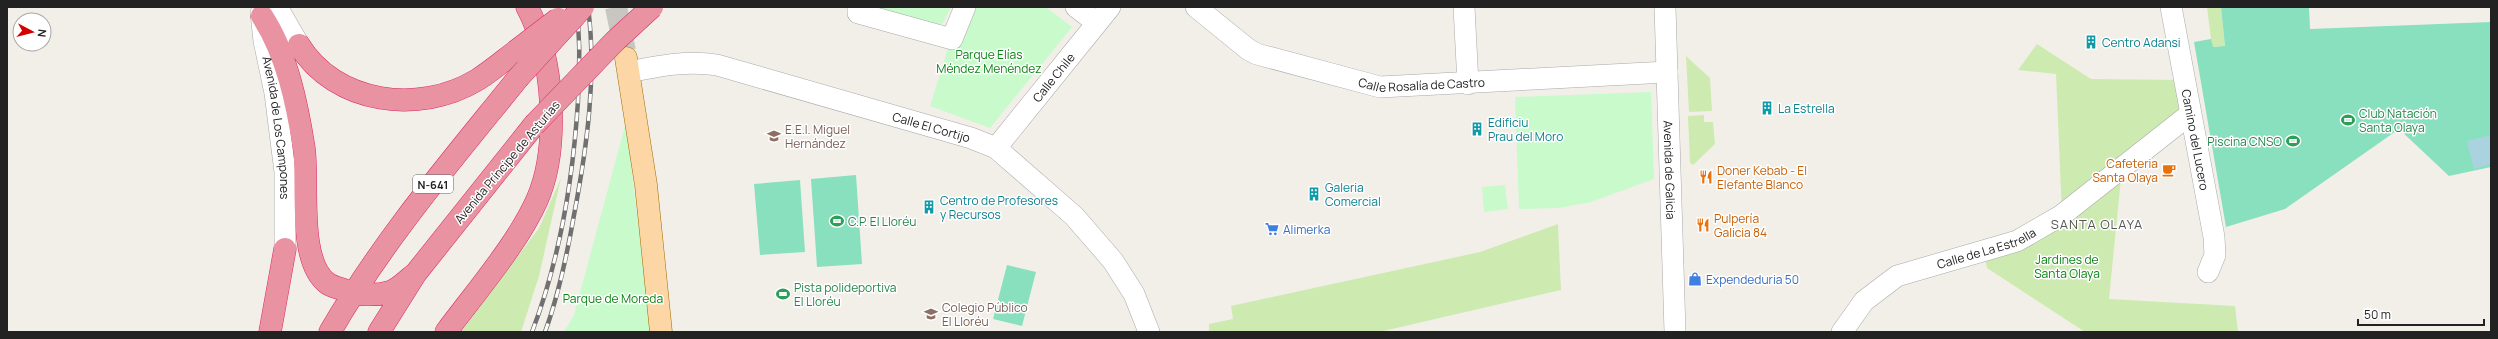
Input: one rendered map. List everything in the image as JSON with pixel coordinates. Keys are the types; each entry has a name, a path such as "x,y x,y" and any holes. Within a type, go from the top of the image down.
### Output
{"highway":[{"path":"446,332 522,228 538,199 547,164 551,112 548,72 546,59 527,7"},
{"path":"299,45 306,57 322,72 361,94 384,100 430,99 476,81 574,7"},
{"name":"N-641","path":"330,332 352,294 388,242 518,78 583,7"},
{"name":"Avenida Príncipe de Asturias","path":"379,332 416,273 534,125 615,41 652,7"},
{"path":"266,10 295,102 304,150 306,223 310,254 327,283 352,294 389,292 416,273"},
{"path":"270,332 285,249"}],"main road":[{"path":"628,65 646,185 661,332"},
{"path":"646,185 676,332"}],"street":[{"path":"858,7 858,13 952,38 965,7"},
{"path":"1076,7 1097,23"},
{"name":"Calle Chile","path":"996,148 1110,7"},
{"name":"Calle Rosalía de Castro","path":"1196,7 1249,50 1257,54 1373,86 1468,84 1667,72"},
{"path":"1464,7 1468,84"},
{"name":"Avenida de Galicia","path":"1665,7 1675,332"},
{"name":"Camino del Lucero","path":"2171,7 2189,115 2214,237 2215,255 2208,272"},
{"path":"266,10 299,45"},
{"name":"Avenida de Los Campones","path":"266,10 264,41 275,93 285,172 285,249"},
{"name":"Calle El Cortijo","path":"628,65 700,62 717,65 972,138 996,148 1074,216 1109,256 1134,294 1150,332"},
{"name":"Calle de La Estrella","path":"1842,332 1864,301 1898,276 2017,241 2062,215 2189,115"}],"green space":[{"path":"876,7 951,7 943,23 934,26 876,9"},
{"name":"Parque Elías Méndez Menéndez","path":"970,7 1046,7 1072,27 990,128 930,106 950,42"},
{"path":"2207,7 2221,7 2225,46 2212,47"},
{"name":"Club Natación Santa Olaya","path":"2221,7 2309,7 2310,29 2491,22 2491,167 2449,176 2399,129 2285,209 2226,227 2194,42 2211,39 2213,47 2225,46"},
{"name":"Jardines de Santa Olaya","path":"2037,44 2091,79 2184,80 2189,115 2122,168 2109,299 2235,306 2238,332 2085,332 1987,268 1983,251 2062,215 2056,74 2018,70"},
{"path":"1686,56 1710,78 1712,111 1689,112"},
{"path":"1651,92 1654,179 1591,202 1559,208 1519,209 1515,97"},
{"path":"1704,115 1704,122 1713,122 1715,144 1693,165 1690,163 1688,116"},
{"name":"Parque de Moreda","path":"626,122 651,332 564,332 574,315"},
{"name":"C.P. El Lloréu","path":"856,175 862,264 817,267 811,179"},
{"path":"561,178 539,276 521,332 461,332 539,228"},
{"path":"800,180 805,252 760,255 754,184"},
{"path":"1505,185 1508,209 1484,212 1482,187"},
{"path":"1558,224 1561,290 1379,332 1209,332 1209,324 1233,319 1231,306 1480,252"},
{"path":"1007,265 1036,272 1022,326 993,319"}],"water":[{"path":"2491,135 2491,164 2474,169 2467,141"}],"tunnel":[{"path":"616,7 625,51"}],"railway":[{"path":"532,332 542,304 558,247 573,160 578,101 579,65 579,31 576,7"},
{"path":"545,332 565,260 579,189 587,137 591,85 591,33 588,7"}],"place":[{"name":"Centro Adansi","path":"2091,42"},
{"name":"La Estrella","path":"1767,108"},
{"name":"Club Natación Santa Olaya","path":"2348,120"},
{"name":"Edificiu Prau del Moro","path":"1477,129"},
{"name":"E.E.I. Miguel Hernández","path":"774,136"},
{"name":"Piscina CNSO","path":"2293,141"},
{"name":"Cafeteria Santa Olaya","path":"2169,170"},
{"name":"Doner Kebab - El Elefante Blanco","path":"1706,177"},
{"name":"Galeria Comercial","path":"1314,194"},
{"name":"Centro de Profesores y Recursos","path":"929,207"},
{"name":"C.P. El Lloréu","path":"837,221"},
{"name":"Pulpería Galicia 84","path":"1703,225"},
{"name":"Alimerka","path":"1272,229"},
{"name":"Expendeduria 50","path":"1695,279"},
{"name":"Pista polideportiva El Lloréu","path":"783,294"},
{"name":"Colegio Público El Lloréu","path":"931,314"}],"district":[{"name":"SANTA OLAYA","path":"2097,224"}]}
